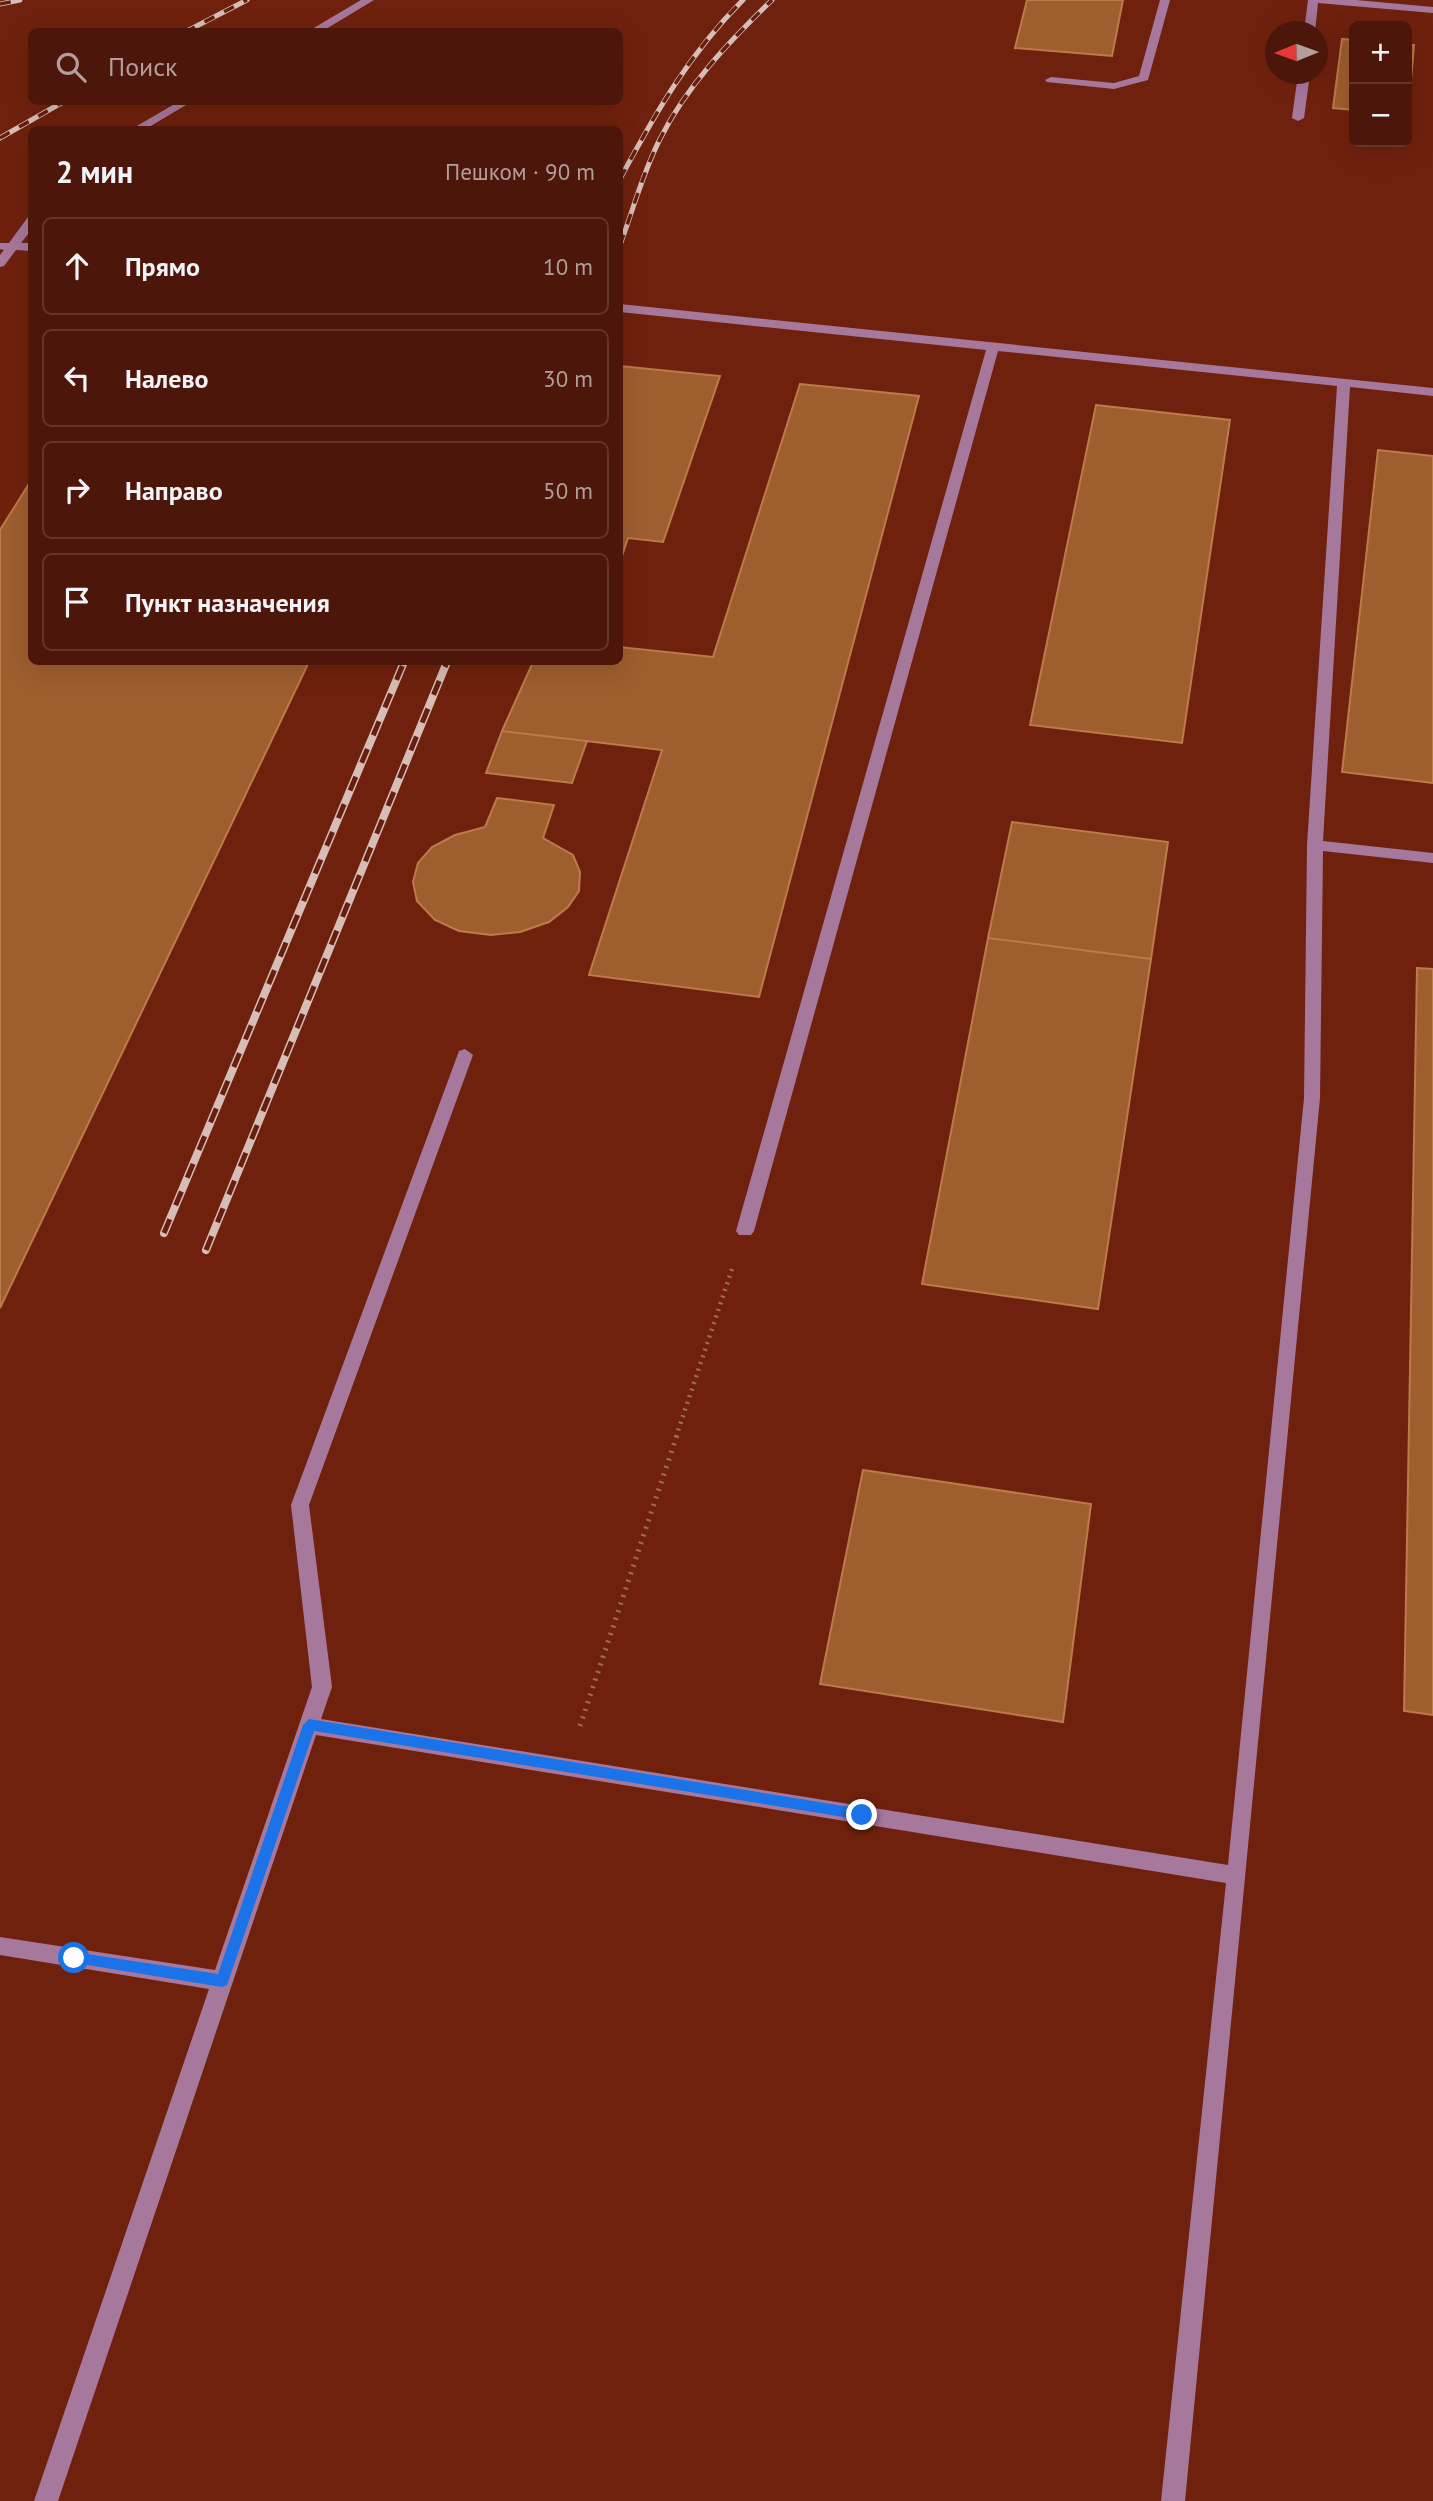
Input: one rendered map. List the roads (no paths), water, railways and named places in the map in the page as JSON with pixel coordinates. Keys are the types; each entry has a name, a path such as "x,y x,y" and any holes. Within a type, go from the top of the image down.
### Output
{"lane":[{"path":"319,28 369,0"},
{"path":"1051,80 1114,86 1144,78 1165,0"},
{"path":"1310,21 1313,0"},
{"path":"1319,0 1433,10"},
{"path":"1298,118 1303,84"},
{"path":"142,126 181,105"},
{"path":"0,263 6,246 28,224"},
{"path":"6,246 28,247"},
{"path":"623,308 1433,392"},
{"path":"745,1231 993,346"},
{"path":"1173,2501 1312,1098 1315,845 1344,383"},
{"path":"1315,845 1433,858"},
{"path":"46,2501 322,1687 300,1505 465,1055"},
{"path":"309,1725 1237,1875"},
{"path":"0,1946 222,1981"}],"railway":[{"path":"0,4 20,0"},
{"path":"193,28 247,0"},
{"path":"623,174 690,63 743,0"},
{"path":"623,236 648,165 671,119 710,65 772,0"},
{"path":"0,138 58,105"},
{"path":"164,1233 403,665"},
{"path":"206,1250 446,665"}]}
